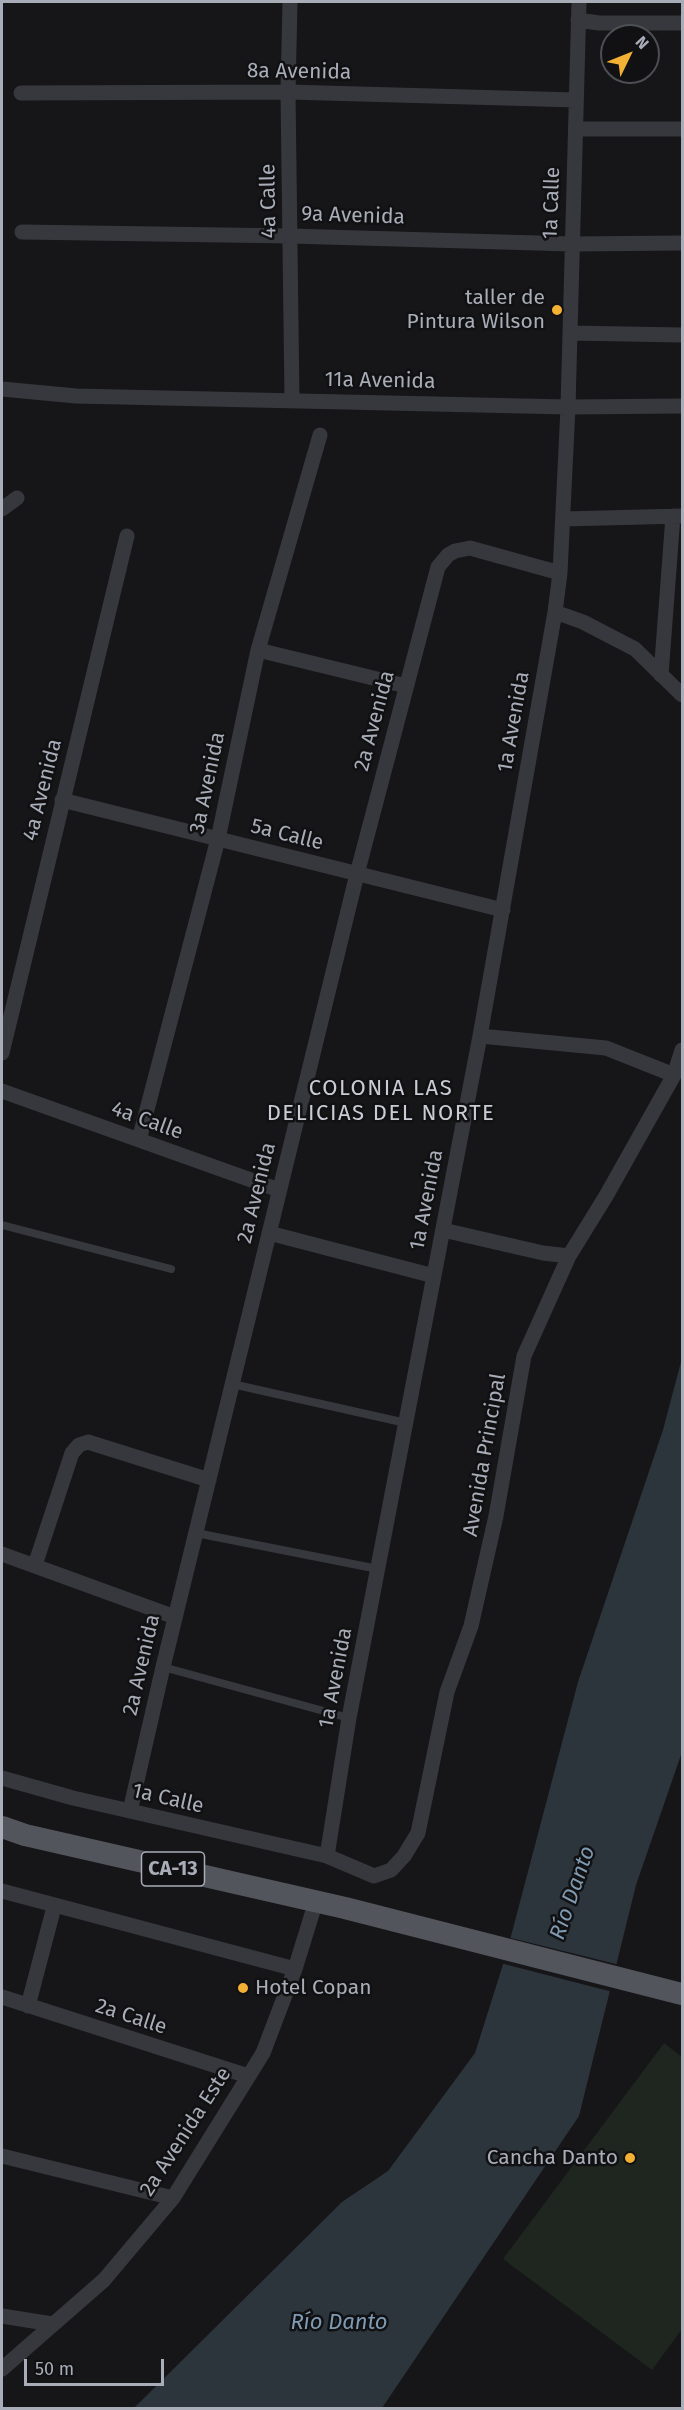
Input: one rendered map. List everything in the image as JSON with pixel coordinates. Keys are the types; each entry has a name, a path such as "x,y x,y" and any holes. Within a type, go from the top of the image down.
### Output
{"main road":[{"name":"CA-13","path":"2,1827 25,1835 345,1908 677,1993"}],"street":[{"name":"4a Calle","path":"290,2 288,92 292,400"},
{"name":"1a Calle","path":"568,407 579,2"},
{"path":"578,20 599,23 682,23"},
{"name":"8a Avenida","path":"21,93 288,92 576,100"},
{"path":"576,129 682,129"},
{"name":"9a Avenida","path":"22,232 290,236 572,244 682,243"},
{"path":"570,333 682,334"},
{"name":"11a Avenida","path":"2,389 76,396 568,407 682,406"},
{"name":"1a Avenida","path":"327,1856 349,1718 480,1036 555,612 560,573 568,407"},
{"name":"3a Avenida","path":"140,1140 218,839 258,650 320,435"},
{"path":"2,509 17,498"},
{"path":"563,519 678,516 661,675"},
{"name":"4a Avenida","path":"2,1053 127,536"},
{"name":"2a Avenida","path":"130,1811 175,1617 357,874 438,567 448,555 470,548 560,573"},
{"path":"555,612 583,622 635,649 682,695"},
{"path":"258,650 406,686"},
{"name":"5a Calle","path":"62,800 502,910"},
{"path":"480,1036 606,1048 674,1075"},
{"name":"Avenida Principal","path":"374,1876 391,1870 404,1856 418,1833 447,1692 471,1626 494,1527 524,1356 570,1256 674,1075 682,1050"},
{"name":"4a Calle","path":"2,1091 279,1190"},
{"path":"443,1230 543,1253 570,1256"},
{"path":"269,1233 434,1276"},
{"path":"35,1565 72,1453 79,1445 87,1442 209,1480"},
{"path":"2,1554 175,1617"},
{"name":"1a Calle","path":"2,1778 130,1811 327,1856 374,1876"},
{"path":"2,1891 54,1907 296,1969"},
{"name":"2a Avenida Este","path":"2,2369 104,2280 173,2198 263,2053 296,1969 316,1901"},
{"path":"28,2006 54,1907"},
{"name":"2a Calle","path":"2,1997 248,2076"},
{"path":"2,2156 173,2198"},
{"path":"2,2316 52,2324"}],"lane":[{"path":"2,1225 171,1269"},
{"path":"232,1384 406,1423"},
{"path":"196,1533 378,1569"},
{"path":"163,1668 349,1718"}],"shaded area":[{"name":"Cancha Danto","path":"664,2043 682,2057 682,2329 652,2370 503,2259"}],"water":[{"name":"Río Danto","path":"682,1358 682,1752 636,1885 579,2116 382,2408 134,2408 342,2202 388,2171 475,2053 506,1955 578,1682 663,1430"}],"pier":[{"path":"507,1937 620,1965 613,1992 500,1963"}],"place":[{"name":"taller de Pintura Wilson","path":"557,310"},
{"name":"Hotel Copan","path":"243,1988"},
{"name":"Cancha Danto","path":"630,2158"}],"district":[{"name":"COLONIA LAS DELICIAS DEL NORTE","path":"381,1102"}]}
